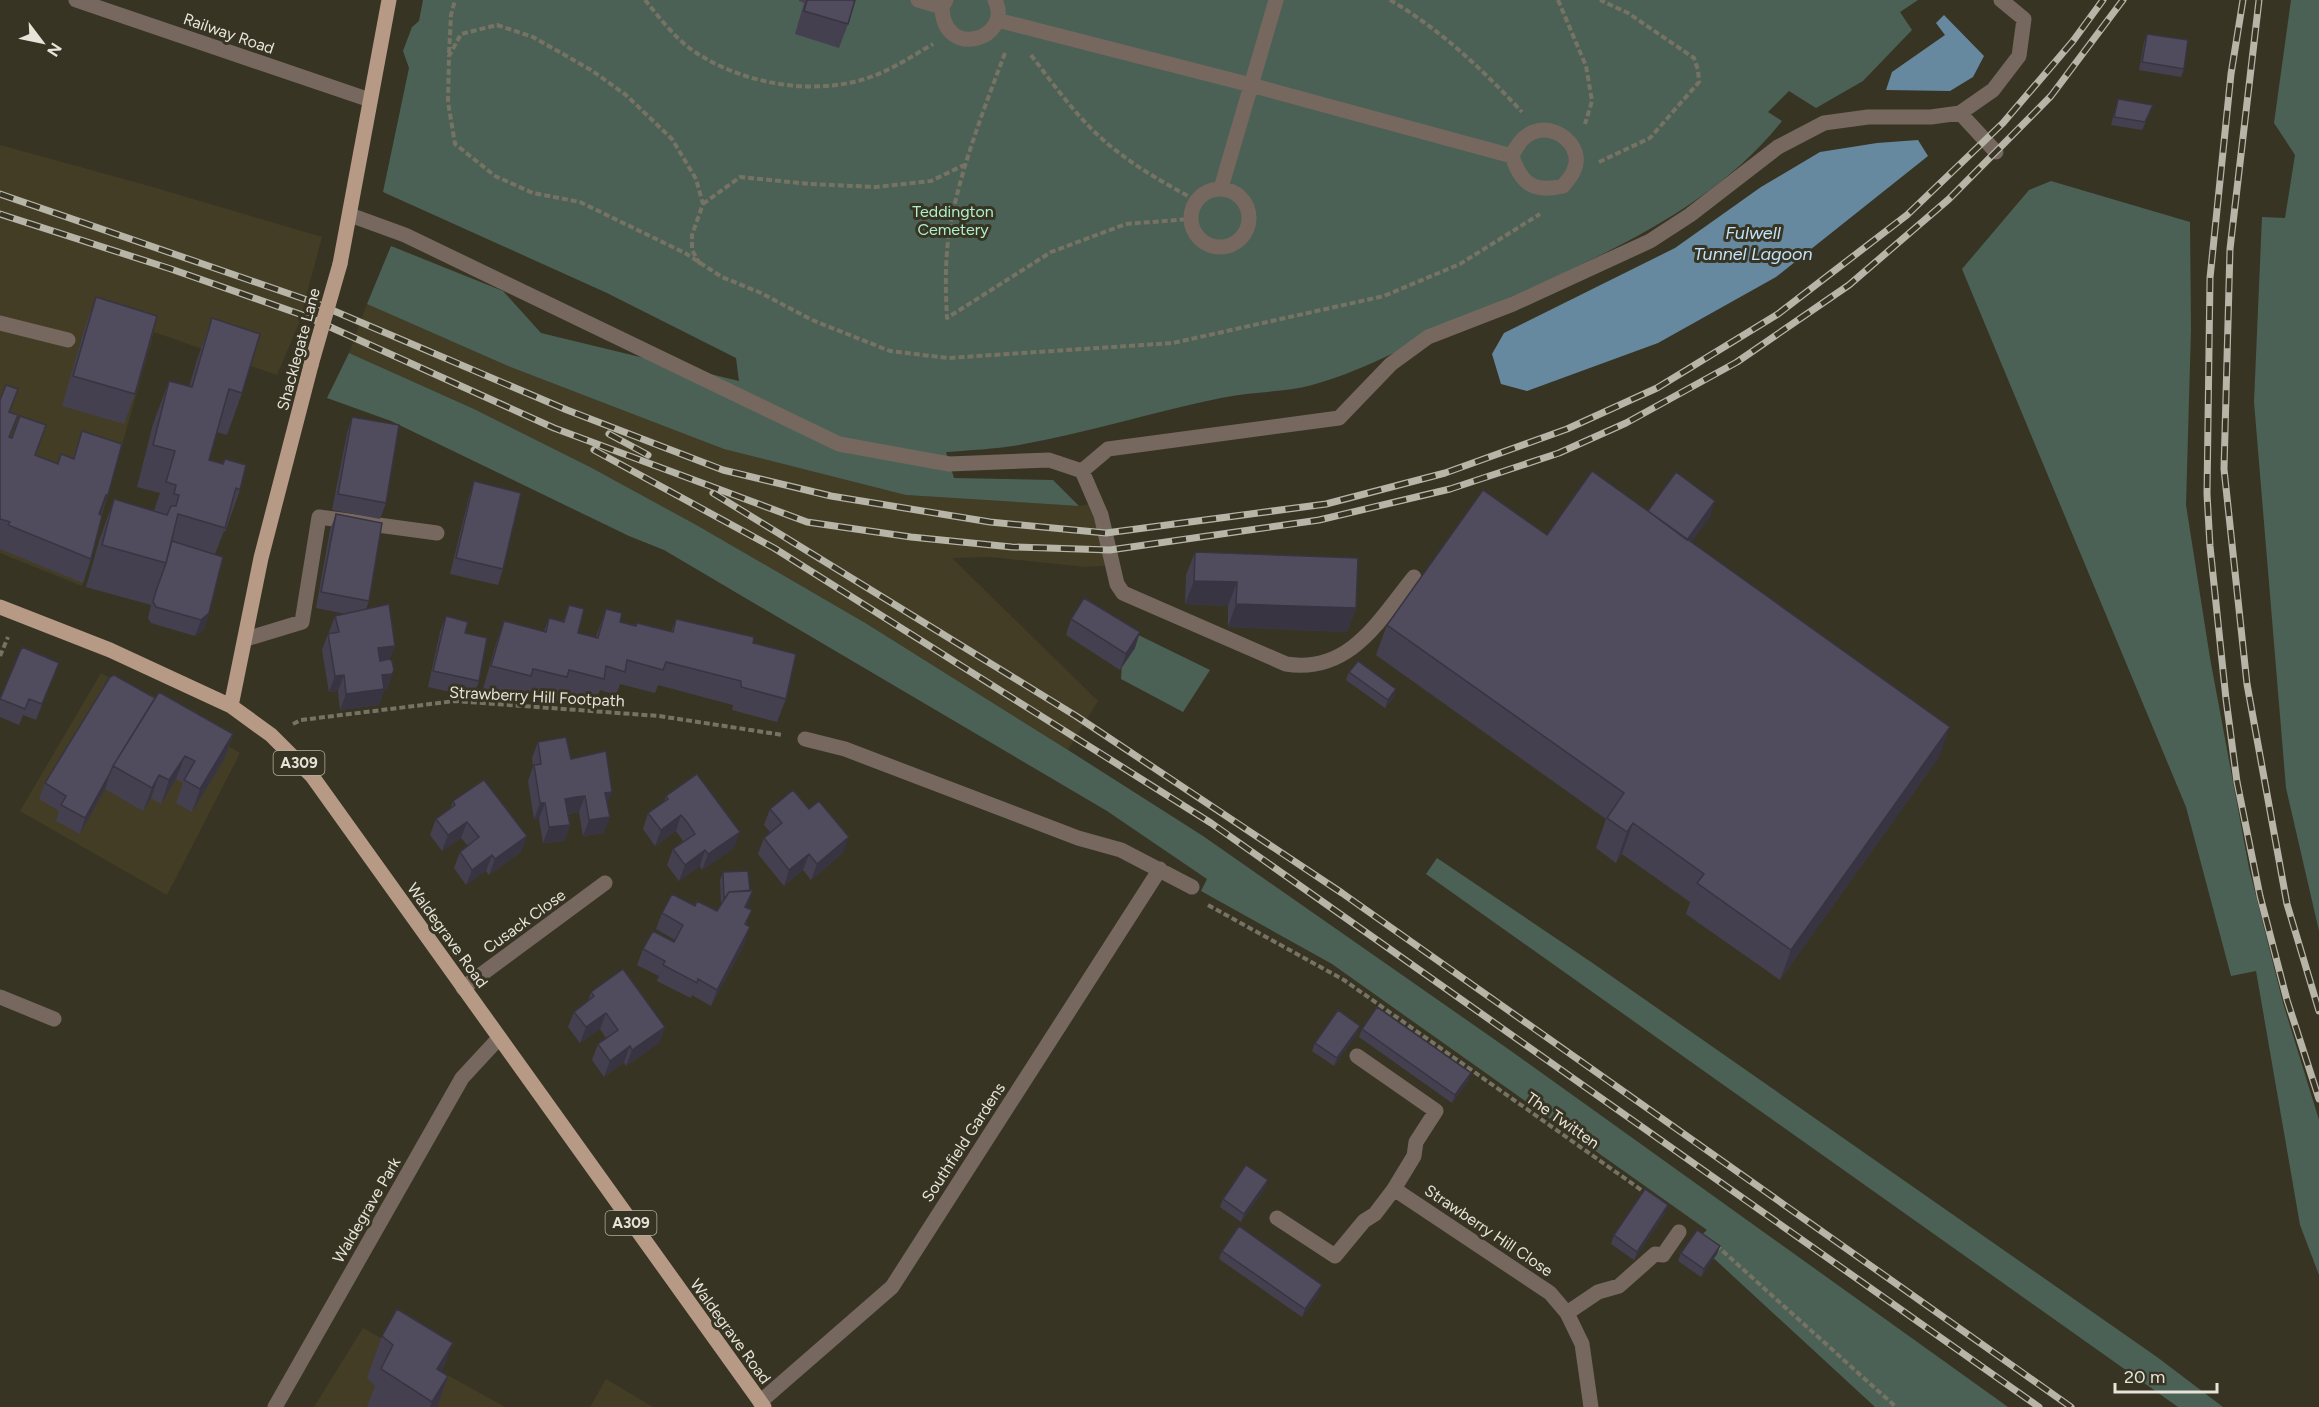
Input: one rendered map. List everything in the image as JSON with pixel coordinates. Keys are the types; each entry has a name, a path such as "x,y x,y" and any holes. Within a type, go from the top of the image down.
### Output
{"main road":[{"name":"Shacklegate Lane","path":"231,705 261,558 340,264 389,0"},
{"name":"Waldegrave Road","path":"0,607 110,650 231,705 271,735 312,776 762,1405"}],"street":[{"name":"Railway Road","path":"76,0 370,100"},
{"path":"918,0 944,4 946,26 951,33 963,40 980,39 1004,21"},
{"path":"995,0 1004,21"},
{"path":"1221,188 1276,0"},
{"path":"1082,471 1108,449 1339,418 1392,364 1428,337 1513,304 1650,241 1690,215 1778,147 1824,123 1868,117 1931,117 1960,113 1993,90 2019,57 2024,19 2001,0"},
{"path":"1004,21 1512,156"},
{"path":"1960,113 1996,152"},
{"path":"1547,129 1562,136 1570,144 1574,148 1575,168 1563,186 1547,190 1530,185 1517,172 1512,156 1517,144 1528,134 1547,129"},
{"path":"1221,188 1233,191 1245,201 1250,215 1248,230 1238,243 1217,248 1205,244 1192,231 1190,219 1193,206 1197,201 1206,192 1221,188"},
{"path":"350,215 405,235 839,444 949,464 1049,460 1082,471 1101,515 1117,584 1123,593 1286,664 1302,666 1316,664 1349,651 1364,639 1414,577"},
{"path":"0,323 68,340"},
{"path":"246,639 302,622 319,517 437,533"},
{"path":"805,739 845,749 1078,838 1121,849 1192,887"},
{"name":"Southfield Gardens","path":"762,1405 892,1287 1160,869"},
{"name":"Cusack Close","path":"463,988 605,883"},
{"path":"0,997 54,1019"},
{"name":"Waldegrave Park","path":"275,1407 462,1078 499,1038"},
{"path":"1277,1218 1335,1256 1364,1221 1375,1214 1414,1156 1416,1142 1436,1111 1357,1056"},
{"name":"Strawberry Hill Close","path":"1394,1188 1550,1293 1567,1313 1582,1344 1591,1407"},
{"path":"1567,1313 1598,1292 1619,1286 1655,1254 1663,1255 1679,1232"}],"path":[{"path":"454,0 451,15 448,102 455,144 495,176 533,193 580,202 685,253 722,277 761,293 812,320 890,351 948,358 1173,343 1384,296 1460,264 1514,232 1547,209 1563,186"},
{"path":"645,0 662,21 692,50 732,71 800,88 835,86 875,75 951,33"},
{"path":"1390,0 1468,58 1496,84 1537,132"},
{"path":"1558,0 1586,66 1592,101 1584,124 1570,144"},
{"path":"1575,168 1606,160 1650,138 1699,82 1694,58 1628,13 1600,0"},
{"path":"1004,21 1006,48 965,165 951,219 945,285 947,318 1051,252 1126,224 1190,219"},
{"path":"1004,21 1081,118 1116,151 1197,201"},
{"path":"449,56 461,34 497,25 533,37 591,70 626,95 672,139 696,179 704,204"},
{"path":"700,264 692,250 692,235 704,204 740,177 810,184 876,187 931,181 965,165"},
{"name":"Strawberry Hill Footpath","path":"271,735 301,720 455,701 658,716 805,739"},
{"name":"The Twitten","path":"1192,887 1202,901 1344,980 1650,1196"},
{"path":"1712,1242 1896,1407"}],"shaded area":[{"path":"0,145 322,237 299,323 277,375 154,332 82,586 0,553"},
{"path":"367,304 508,366 906,495 1079,506 1097,503 1113,565 1086,567 990,557 952,558 1098,701 1068,750 867,624 697,526 590,467 474,409 349,353"},
{"path":"101,673 240,753 167,895 20,811"},
{"path":"363,1328 505,1407 314,1407"},
{"path":"606,1379 653,1407 590,1407"}],"green space":[{"name":"Teddington Cemetery","path":"423,0 1918,0 1900,12 1912,30 1863,81 1816,108 1789,91 1768,112 1782,121 1752,154 1718,184 1681,210 1601,255 1376,361 1301,388 1221,398 1070,435 1019,445 946,452 954,478 1053,480 1079,506 906,495 724,449 508,366 367,304 391,246 503,291 541,333 739,381 736,358 607,293 383,192 409,68 403,51 412,27 419,21"},
{"path":"2291,0 2319,0 2319,931 2286,788 2254,402 2262,217 2285,218 2295,155 2274,123"},
{"path":"2051,181 2190,222 2191,329 2186,505 2210,658 2249,868 2283,1003 2319,1120 2319,1275 2300,1225 2256,971 2231,976 2186,807 1962,269 2029,190"},
{"path":"349,353 474,409 590,467 698,526 867,624 1068,750 1203,836 1511,1051 2008,1407 1875,1407 1695,1241 1707,1230 1332,964 1201,891 1207,879 1107,811 664,550 629,536 391,421 327,398"},
{"path":"1124,628 1210,670 1183,712 1121,679"},
{"path":"1437,858 1594,964 2157,1357 2223,1407 2178,1407 1426,874"}],"water":[{"path":"1944,15 1984,56 1973,77 1950,91 1886,90 1892,72 1945,35 1936,23"},
{"name":"Fulwell Tunnel Lagoon","path":"1918,140 1928,156 1776,277 1658,343 1527,391 1501,384 1492,354 1504,333 1675,248 1761,187 1820,152 1877,143"}],"building":[{"path":"807,0 855,0 848,24 804,11"},
{"path":"2147,34 2188,40 2184,69 2142,62"},
{"path":"2118,99 2153,105 2145,122 2114,117"},
{"path":"96,297 157,316 135,394 73,376"},
{"path":"212,318 260,334 242,393 229,389 209,460 223,464 225,459 246,465 240,490 236,488 225,528 178,514 166,563 102,545 114,499 167,515 171,506 176,506 179,495 174,494 176,485 166,482 175,451 153,445 169,381 192,387"},
{"path":"6,385 18,389 9,412 18,415 9,437 12,438 20,416 46,425 35,455 58,464 61,454 74,459 82,431 122,444 108,495 106,495 99,514 102,516 91,559 8,525 10,522 0,519 0,400"},
{"path":"352,417 399,425 386,503 338,494"},
{"path":"1592,471 1950,727 1791,950 1697,883 1704,874 1633,823 1627,832 1607,818 1624,793 1387,625 1483,490 1547,535"},
{"path":"1676,472 1715,501 1687,540 1648,511"},
{"path":"474,481 521,493 503,569 456,558"},
{"path":"336,514 382,523 369,601 321,592"},
{"path":"172,541 223,557 209,613 201,620 156,607 153,602"},
{"path":"1195,552 1358,558 1356,608 1236,604 1237,582 1194,581"},
{"path":"1084,598 1140,632 1126,654 1071,619"},
{"path":"389,604 395,646 378,648 380,661 389,659 392,661 394,670 392,674 382,675 384,689 346,694 344,675 335,676 328,634 339,632 335,616"},
{"path":"569,605 584,609 578,633 598,638 606,609 622,613 620,622 636,626 637,623 673,632 676,619 754,637 753,643 796,654 786,699 741,687 741,681 666,662 663,670 627,660 625,672 606,666 604,679 569,670 567,677 533,669 531,676 491,666 504,621 546,632 549,618 564,622"},
{"path":"446,616 468,622 465,633 487,638 479,681 433,671"},
{"path":"22,647 59,663 42,704 29,699 25,709 0,699"},
{"path":"1358,661 1396,689 1388,700 1349,672"},
{"path":"114,675 155,698 113,766 85,818 61,805 66,796 45,783 110,677"},
{"path":"159,692 233,734 200,789 184,780 195,761 185,756 169,780 159,775 152,788 113,766"},
{"path":"566,737 571,759 606,751 612,792 605,793 610,817 589,820 585,796 576,797 565,799 570,825 549,827 545,803 540,803 534,765 541,764 538,742"},
{"path":"697,774 740,832 708,854 705,850 685,865 673,849 695,834 687,822 681,815 661,830 648,813 668,799 666,796"},
{"path":"484,780 527,836 495,859 492,855 472,870 460,852 479,837 467,822 448,835 436,819 455,805 453,801"},
{"path":"793,790 809,809 819,801 849,837 817,864 809,854 789,870 764,838 782,823 770,809"},
{"path":"748,871 750,891 729,892 724,899 723,872"},
{"path":"753,890 745,907 752,910 745,924 750,927 717,990 698,979 697,983 663,965 665,961 643,949 653,931 674,942 683,925 662,913 672,894 695,906 697,901 717,911 729,892"},
{"path":"623,969 665,1027 632,1050 630,1046 610,1061 598,1044 618,1030 606,1013 586,1027 574,1012 594,996 591,992"},
{"path":"1377,1007 1471,1073 1455,1095 1362,1029"},
{"path":"1338,1010 1360,1026 1337,1058 1315,1043"},
{"path":"1246,1165 1268,1180 1244,1214 1223,1199"},
{"path":"1645,1189 1668,1205 1637,1252 1614,1235"},
{"path":"1239,1226 1322,1285 1305,1309 1222,1251"},
{"path":"1697,1230 1720,1246 1704,1269 1681,1253"},
{"path":"397,1309 453,1343 437,1369 448,1376 432,1402 381,1369 393,1345 382,1336"}],"railway":[{"path":"0,194 313,302 567,410 723,470 831,496 990,522 1106,533 1326,504 1445,473 1567,429 1657,388 1778,314 1907,215 2003,123 2073,41 2103,0"},
{"path":"0,214 171,269 308,317 554,428 807,522 911,537 1012,547 1110,550 1319,520 1450,489 1559,453 1626,423 1737,362 1849,285 1949,199 2051,96 2123,0"},
{"path":"2243,0 2231,74 2210,278 2207,494 2210,546 2237,782 2260,896 2287,1000 2319,1099"},
{"path":"2259,0 2230,249 2224,469 2247,684 2287,904 2319,1011"},
{"path":"609,434 648,455"},
{"path":"594,450 774,548 1211,823 2039,1407"},
{"path":"713,493 1076,716 1342,893 2071,1407"}]}
